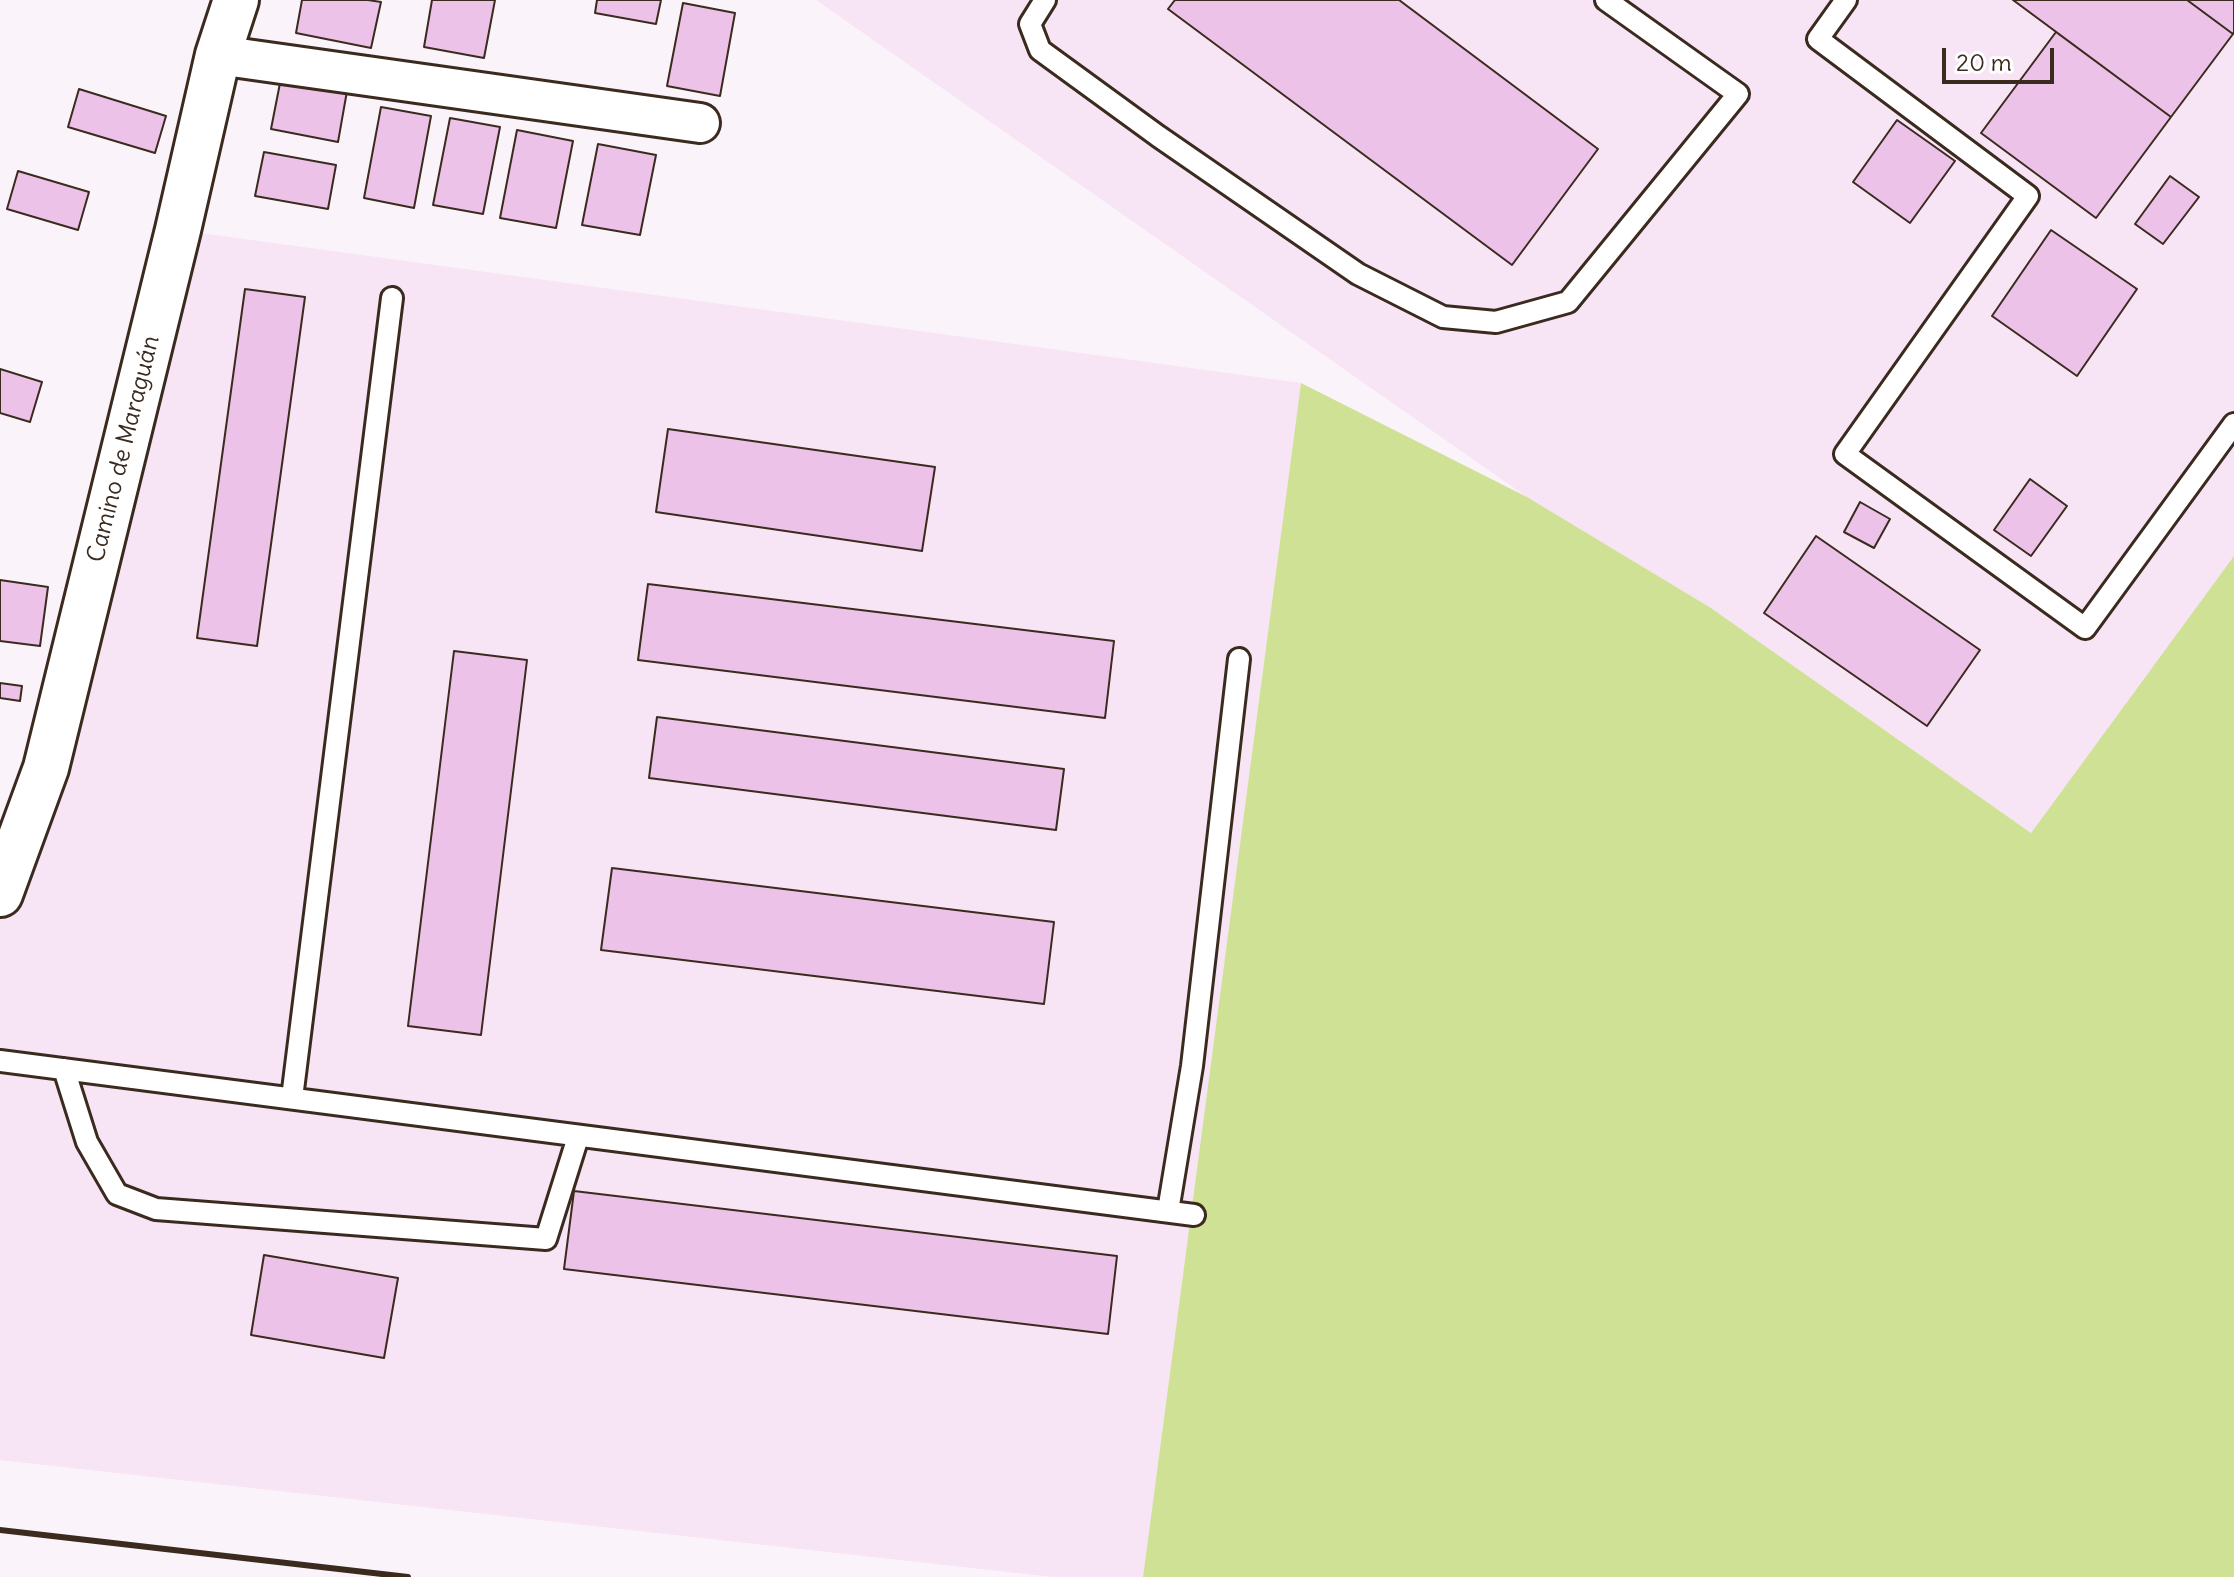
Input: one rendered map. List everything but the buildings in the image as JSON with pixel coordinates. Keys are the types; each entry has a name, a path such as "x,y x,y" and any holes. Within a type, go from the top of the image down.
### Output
{"street":[{"name":"Camino de Maraguán","path":"0,894 46,768 218,55 236,0"},
{"path":"218,55 700,123"}],"lane":[{"path":"1045,0 1030,24 1040,50 1158,136 1358,274 1443,317 1496,322 1568,302 1738,94 1606,0"},
{"path":"1846,0 1818,39 2028,196 1845,454 2085,628 2234,424"},
{"path":"292,1098 392,298"},
{"path":"1168,1211 1192,1066 1239,659"},
{"path":"0,1061 1194,1215"},
{"path":"64,1069 87,1142 117,1194 156,1209 546,1239 578,1137"}],"shaded area":[{"path":"816,0 2234,0 2234,556 2031,833 1711,608 1527,497"},
{"path":"178,230 1301,383 1143,1577 1053,1577 0,1460 0,894"}],"green space":[{"path":"1301,383 1527,497 1711,608 2031,833 2234,556 2234,1577 1143,1577"}],"railway":[{"path":"0,1530 408,1577"}]}
